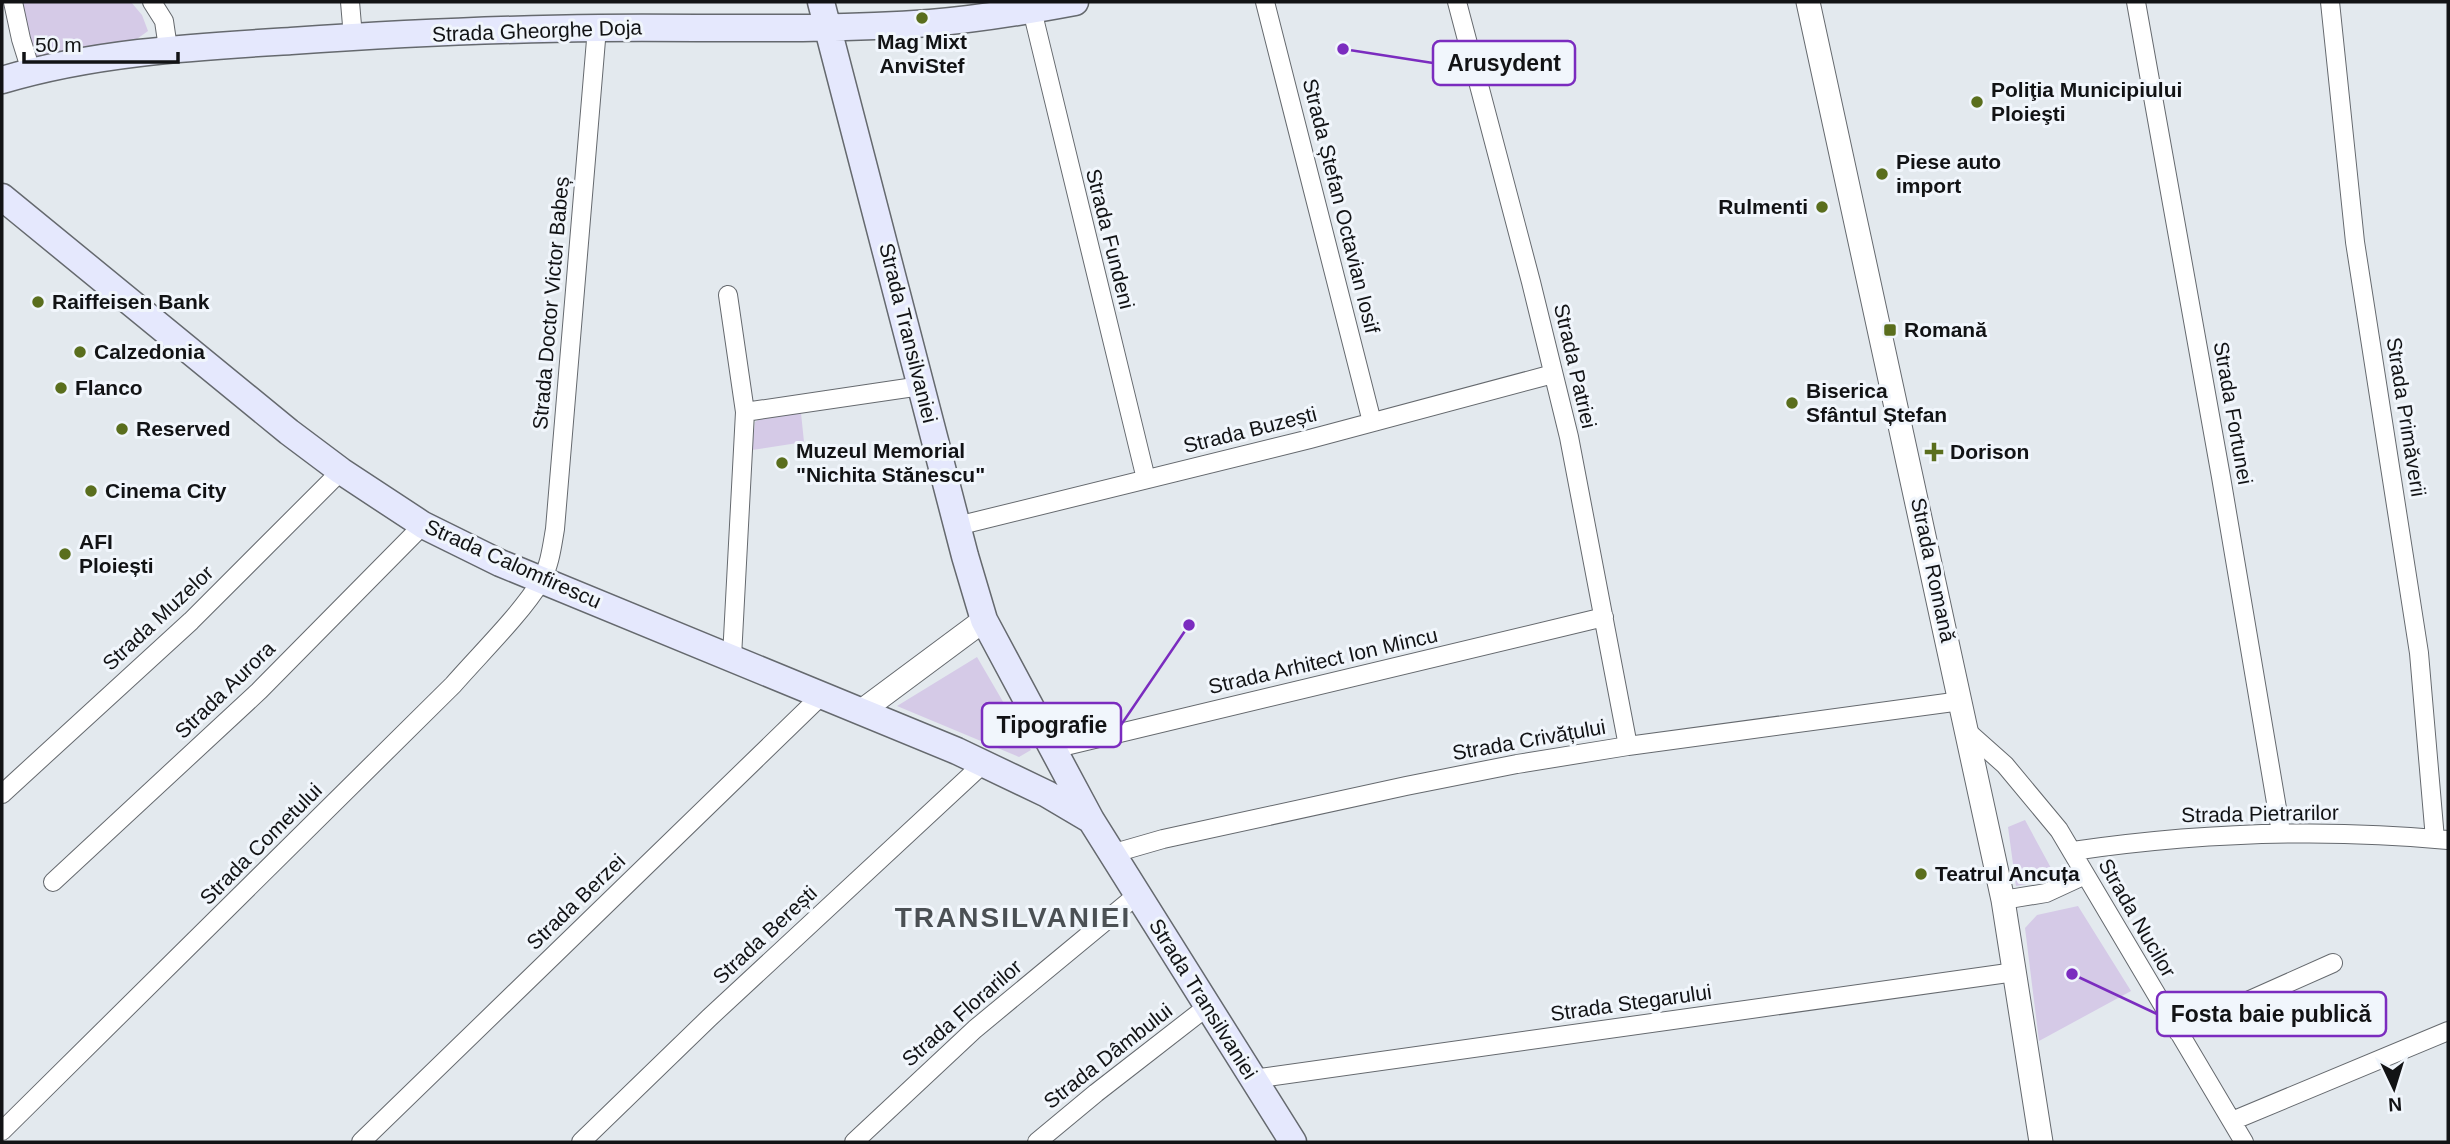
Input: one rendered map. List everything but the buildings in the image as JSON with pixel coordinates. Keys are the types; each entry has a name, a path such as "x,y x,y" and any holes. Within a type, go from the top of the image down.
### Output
{"main road":[{"name":"Strada Transilvaniei","path":"821,2 973,587 984,620 1111,854 1293,1142"},
{"name":"Strada Gheorghe Doja","path":"2,80 32,71 169,48 353,37 597,28 829,27 933,23 1075,2"},
{"name":"Strada Calomfirescu","path":"2,197 289,432 341,471 423,525 462,546 541,580 863,710 984,763 1047,794 1091,820"}],"street":[{"path":"13,2 32,71"},
{"path":"152,2 164,20 169,48"},
{"path":"351,2 353,37"},
{"name":"Strada Ștefan Octavian Iosif","path":"1265,2 1373,422"},
{"name":"Strada Patriei","path":"1457,2 1569,437 1628,746"},
{"name":"Strada Romană","path":"1808,2 1969,733 2003,900 2040,1142"},
{"name":"Strada Fortunei","path":"2136,2 2281,832"},
{"name":"Strada Primăverii","path":"2330,2 2356,242 2419,653 2442,839"},
{"name":"Strada Fundeni","path":"1032,10 1146,479"},
{"name":"Strada Doctor Victor Babeș","path":"541,580 550,556 555,528 597,28"},
{"path":"728,295 745,412 732,657"},
{"name":"Strada Buzești","path":"957,526 1553,374"},
{"path":"745,412 921,386"},
{"name":"Strada Muzelor","path":"2,794 191,621 341,471"},
{"name":"Strada Aurora","path":"53,883 259,691 423,525"},
{"name":"Strada Cometului","path":"2,1131 453,685 541,580"},
{"name":"Strada Arhitect Ion Mincu","path":"1053,750 1604,617"},
{"path":"863,710 984,620"},
{"name":"Strada Berzei","path":"361,1142 823,694"},
{"name":"Strada Crivățului","path":"1111,854 1163,839 1406,786 1628,746 1961,701"},
{"name":"Strada Nucilor","path":"1969,733 2006,765 2053,821 2245,1142"},
{"name":"Strada Berești","path":"581,1142 709,1018 984,763"},
{"name":"Strada Pietrarilor","path":"2073,851 2146,840 2281,832 2442,839"},
{"path":"2003,900 2046,893 2085,875"},
{"name":"Strada Florarilor","path":"854,1142 975,1029 1137,895"},
{"path":"2178,1032 2333,963"},
{"name":"Strada Stegarului","path":"1254,1079 2015,972"},
{"name":"Strada Dâmbului","path":"1037,1142 1208,1006"},
{"path":"2232,1121 2448,1031"}],"shaded area":[{"path":"23,2 131,2 142,15 148,31 134,41 37,62 23,21"},
{"path":"801,413 804,442 752,450 755,422 761,418"},
{"path":"977,657 1031,750 1019,757 897,706"},
{"path":"2025,820 2051,868 2042,881 2016,886 2008,827"},
{"path":"2078,906 2131,991 2039,1041 2025,928 2037,915"}],"place":[{"name":"Mag Mixt AnviStef","path":"922,18"},
{"name":"Arusydent","path":"1343,49"},
{"name":"Poliţia Municipiului Ploieşti","path":"1977,102"},
{"name":"Piese auto import","path":"1882,174"},
{"name":"Rulmenti","path":"1822,207"},
{"name":"Raiffeisen Bank","path":"38,302"},
{"name":"Romană","path":"1890,330"},
{"name":"Calzedonia","path":"80,352"},
{"name":"Flanco","path":"61,388"},
{"name":"Biserica Sfântul Ștefan","path":"1792,403"},
{"name":"Reserved","path":"122,429"},
{"name":"Dorison","path":"1934,452"},
{"name":"Muzeul Memorial \"Nichita Stănescu\"","path":"782,463"},
{"name":"Cinema City","path":"91,491"},
{"name":"AFI Ploiești","path":"65,554"},
{"name":"Tipografie","path":"1189,625"},
{"name":"Teatrul Ancuța","path":"1921,874"},
{"name":"Fosta baie publică","path":"2072,974"}],"district":[{"name":"TRANSILVANIEI","path":"1013,917"}]}
